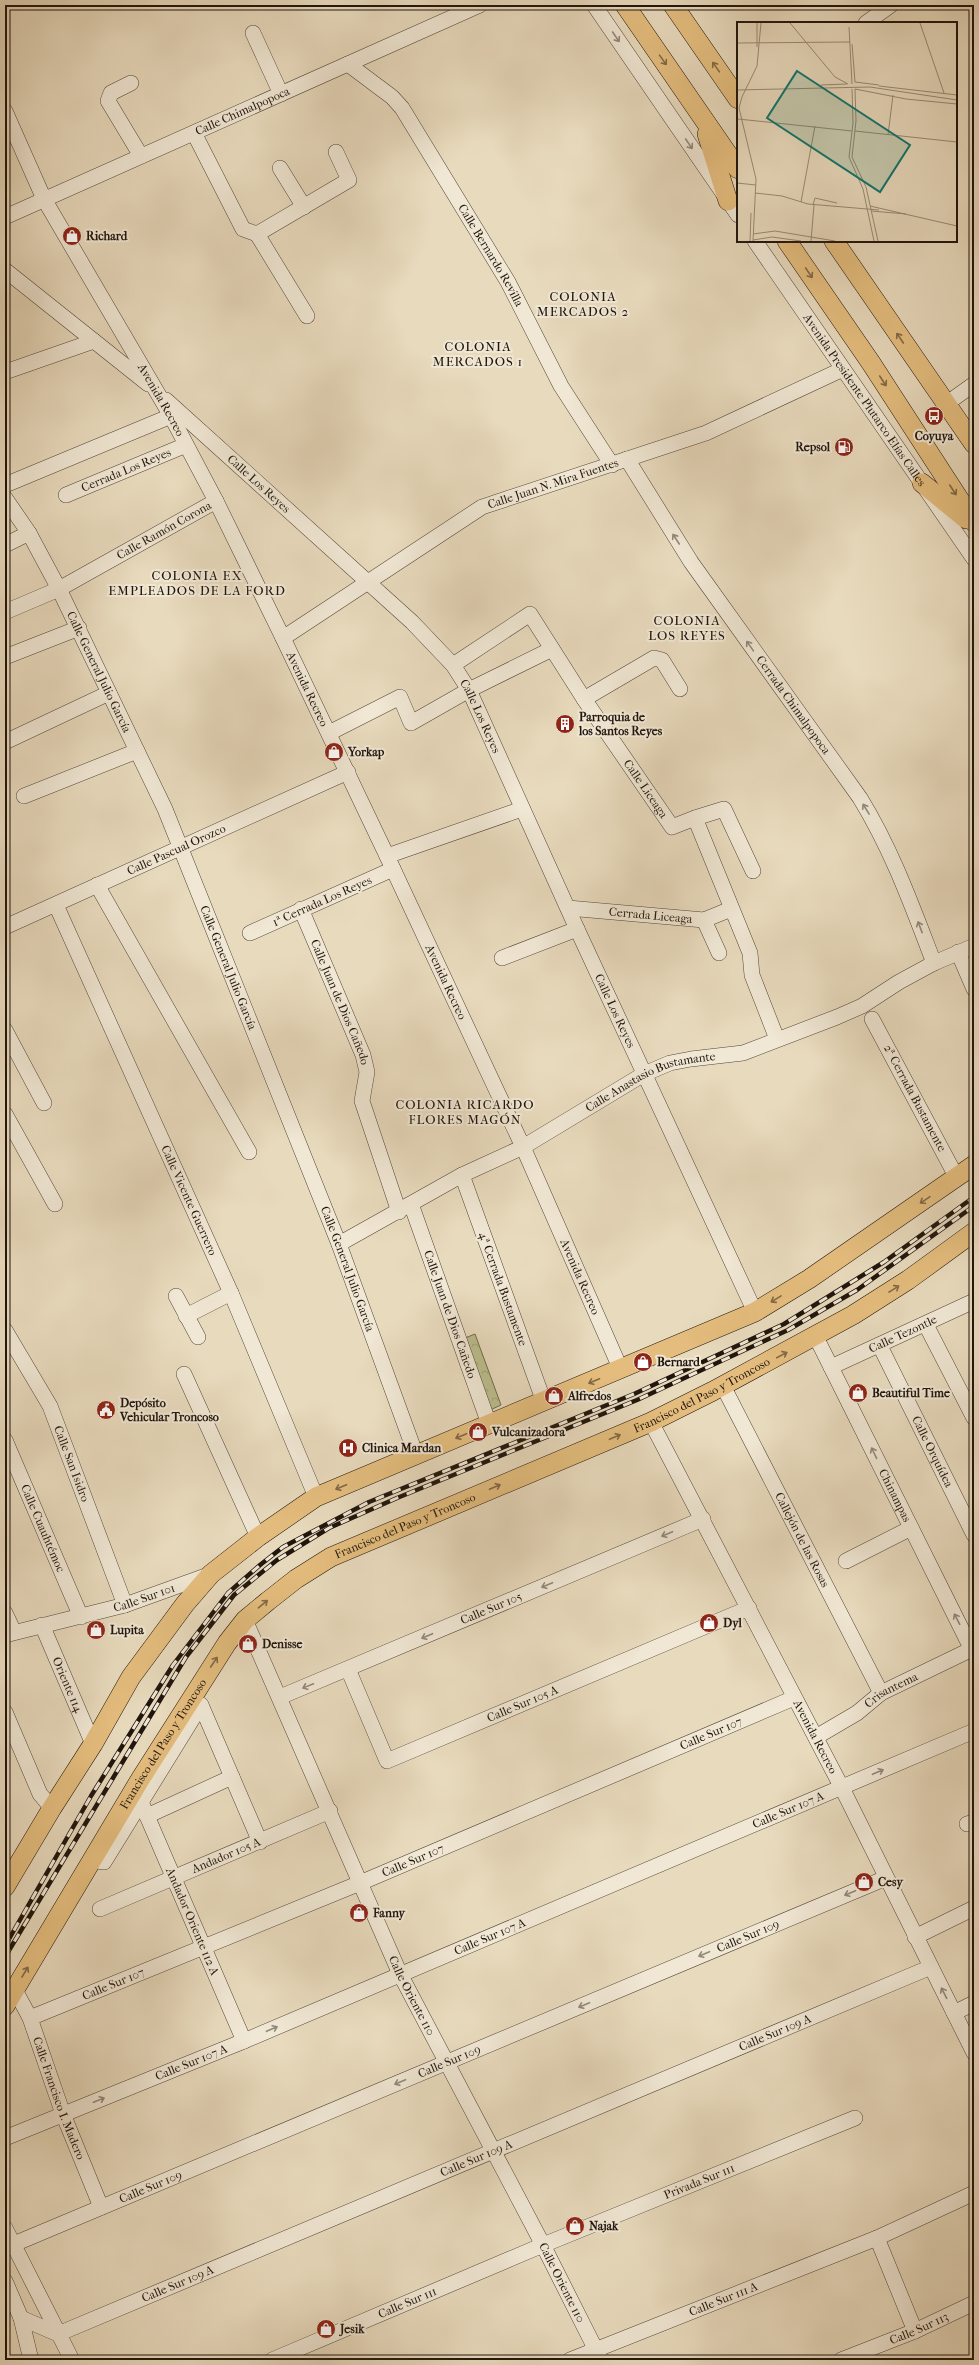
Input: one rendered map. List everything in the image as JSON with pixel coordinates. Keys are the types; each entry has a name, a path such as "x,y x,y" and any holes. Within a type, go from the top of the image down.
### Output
{"main road":[{"path":"625,5 737,168"},
{"path":"673,5 737,98"},
{"path":"702,116 733,208"},
{"name":"Avenida Presidente Plutarco Elías Calles","path":"788,242 871,363 974,522"},
{"path":"835,242 974,444"},
{"path":"922,483 974,526"},
{"path":"5,1887 52,1808 93,1744 131,1677 185,1604 211,1574 258,1537 316,1497 621,1370 755,1312 809,1279 958,1178 974,1165"},
{"name":"Francisco del Paso y Troncoso","path":"5,2006 92,1860 166,1748 204,1677 245,1620 296,1579 331,1557 651,1422 724,1386 816,1336 908,1280 974,1232"}],"street":[{"name":"Calle Chimalpopoca","path":"5,217 480,5"},
{"path":"594,5 733,208"},
{"path":"867,22 891,5"},
{"path":"253,33 281,94"},
{"name":"Calle Bernardo Revilla","path":"348,64 392,97 402,108 508,282 561,386 612,464"},
{"path":"131,83 111,93 108,101 141,156"},
{"name":"Avenida Recreo","path":"5,111 44,199 171,416 216,501 348,772 523,1147 621,1370"},
{"path":"194,133 243,229 257,234 307,316"},
{"path":"257,234 349,180 336,152"},
{"path":"280,168 304,207"},
{"name":"Avenida Presidente Plutarco Elías Calles","path":"757,242 974,559"},
{"name":"Calle Los Reyes","path":"5,270 156,391 370,582 453,665 469,690 577,929 755,1312"},
{"path":"5,372 94,341"},
{"name":"Calle Juan N. Mira Fuentes","path":"283,638 482,507 666,447 739,419 843,369"},
{"path":"946,404 974,384"},
{"path":"5,485 171,416"},
{"name":"Cerrada Los Reyes","path":"66,495 186,445"},
{"name":"Cerrada Chimalpopoca","path":"627,459 691,562 860,798 879,829 891,854 934,963"},
{"name":"Calle General Julio García","path":"5,498 29,534 79,628 165,809 339,1244 416,1455"},
{"name":"Calle Ramón Corona","path":"5,612 59,590 216,501"},
{"path":"5,545 29,534"},
{"name":"Calle Liceaga","path":"453,665 530,614 584,699 672,827 695,818"},
{"path":"5,657 79,628"},
{"path":"329,733 400,697 411,723 469,690 552,649"},
{"path":"584,699 654,658 662,660 680,689"},
{"path":"5,742 109,693"},
{"path":"24,796 137,750"},
{"name":"Calle Pascual Orozco","path":"5,927 348,772"},
{"name":"1ª Cerrada Los Reyes","path":"250,933 301,909 390,862 522,809"},
{"path":"753,871 724,809 695,818 750,953 752,975 777,1039"},
{"path":"97,885 249,1152"},
{"name":"Calle Vicente Guerrero","path":"56,905 231,1293 316,1497"},
{"name":"Cerrada Liceaga","path":"568,908 704,920 731,909"},
{"name":"Calle Juan de Dios Cañedo","path":"301,909 363,1055 367,1072 362,1101 489,1424"},
{"path":"704,920 719,953"},
{"path":"502,958 577,929"},
{"name":"Calle Anastasio Bustamante","path":"339,1244 462,1176 523,1147 644,1074 670,1064 691,1059 743,1053 862,1006 899,982 934,963 974,946"},
{"path":"958,952 974,989"},
{"name":"2ª Cerrada Bustamente","path":"872,1019 958,1178"},
{"path":"5,1030 44,1103"},
{"path":"5,1114 55,1204"},
{"name":"4ª Cerrada Bustamente","path":"462,1176 544,1402"},
{"path":"186,1316 231,1293"},
{"path":"176,1296 198,1337"},
{"name":"Calle Tezontle","path":"831,1367 974,1302"},
{"path":"926,1325 974,1418"},
{"name":"Calle San Isidro","path":"5,1330 50,1406 125,1605"},
{"name":"Chinampas","path":"816,1336 911,1528 972,1644"},
{"name":"Calle Orquídea","path":"880,1346 974,1535"},
{"path":"184,1374 258,1537"},
{"name":"Callejón de las Rosas","path":"724,1386 881,1693"},
{"name":"Avenida Recreo","path":"651,1422 703,1519 794,1698 816,1737 974,2053"},
{"name":"Calle Cuauhtémoc","path":"5,1440 81,1617"},
{"name":"Calle Sur 105","path":"280,1697 703,1519"},
{"path":"846,1561 911,1528"},
{"name":"Calle Sur 101","path":"10,1634 125,1605 211,1574"},
{"name":"Calle Sur 105 A","path":"348,1669 387,1761 749,1608"},
{"path":"5,1613 10,1634"},
{"name":"Calle Oriente 110","path":"245,1620 330,1811 400,1974 543,2245 598,2355"},
{"name":"Oriente 114","path":"42,1625 93,1744"},
{"name":"Crisantema","path":"816,1737 857,1713 881,1693 972,1644"},
{"name":"Calle Sur 107","path":"30,2018 360,1883 794,1698"},
{"path":"92,1860 104,1862 144,1809 166,1748 201,1705 260,1842"},
{"path":"5,1712 40,1794 52,1808"},
{"name":"Calle Sur 107 A","path":"5,2138 244,2041 974,1731"},
{"path":"144,1809 232,1777"},
{"name":"Andador Oriente 112 A","path":"144,1809 175,1877 244,2041"},
{"name":"Andador 105 A","path":"100,1909 330,1811"},
{"name":"Calle Sur 109","path":"14,2244 101,2206 886,1878"},
{"path":"915,1936 974,1908"},
{"name":"Calle Sur 109 A","path":"58,2334 931,1967"},
{"name":"Calle Francisco I. Madero","path":"15,1990 30,2018 63,2114 101,2206"},
{"path":"954,2013 974,2003"},
{"name":"Privada Sur 111","path":"543,2245 855,2118"},
{"name":"Calle Sur 111 A","path":"570,2360 598,2355 877,2238 974,2192"},
{"path":"5,2228 72,2360"},
{"path":"877,2238 915,2331"},
{"name":"Calle Sur 111","path":"272,2360 543,2245"},
{"path":"5,2281 21,2318 31,2360"},
{"name":"Calle Sur 113","path":"840,2360 915,2331 974,2303"},
{"path":"21,2318 58,2334"}],"green space":[{"path":"475,1334 501,1405 488,1411 460,1340"}],"railway":[{"path":"5,1946 91,1796 173,1665 228,1593 283,1547 369,1502 634,1394 784,1324 884,1262 974,1197"},
{"path":"5,1957 186,1657 234,1595 277,1560 329,1528 397,1498 637,1400 788,1330 857,1290 974,1206"}],"place":[{"name":"Richard","path":"72,236"},
{"name":"Coyuya","path":"934,416"},
{"name":"Repsol","path":"844,447"},
{"name":"Parroquia de los Santos Reyes","path":"565,724"},
{"name":"Yorkap","path":"334,752"},
{"name":"Bernard","path":"643,1362"},
{"name":"Beautiful Time","path":"858,1393"},
{"name":"Alfredos","path":"554,1396"},
{"name":"Depósito Vehicular Troncoso","path":"106,1410"},
{"name":"Vulcanizadora","path":"478,1432"},
{"name":"Clinica Mardan","path":"348,1448"},
{"name":"Dyl","path":"709,1623"},
{"name":"Lupita","path":"96,1630"},
{"name":"Denisse","path":"248,1644"},
{"name":"Cesy","path":"864,1882"},
{"name":"Fanny","path":"359,1913"},
{"name":"Najak","path":"575,2226"},
{"name":"Jesik","path":"326,2329"}],"district":[{"name":"COLONIA MERCADOS 2","path":"583,304"},
{"name":"COLONIA MERCADOS 1","path":"478,354"},
{"name":"COLONIA EX EMPLEADOS DE LA FORD","path":"197,582"},
{"name":"COLONIA LOS REYES","path":"687,628"},
{"name":"COLONIA RICARDO FLORES MAGÓN","path":"465,1112"}]}
